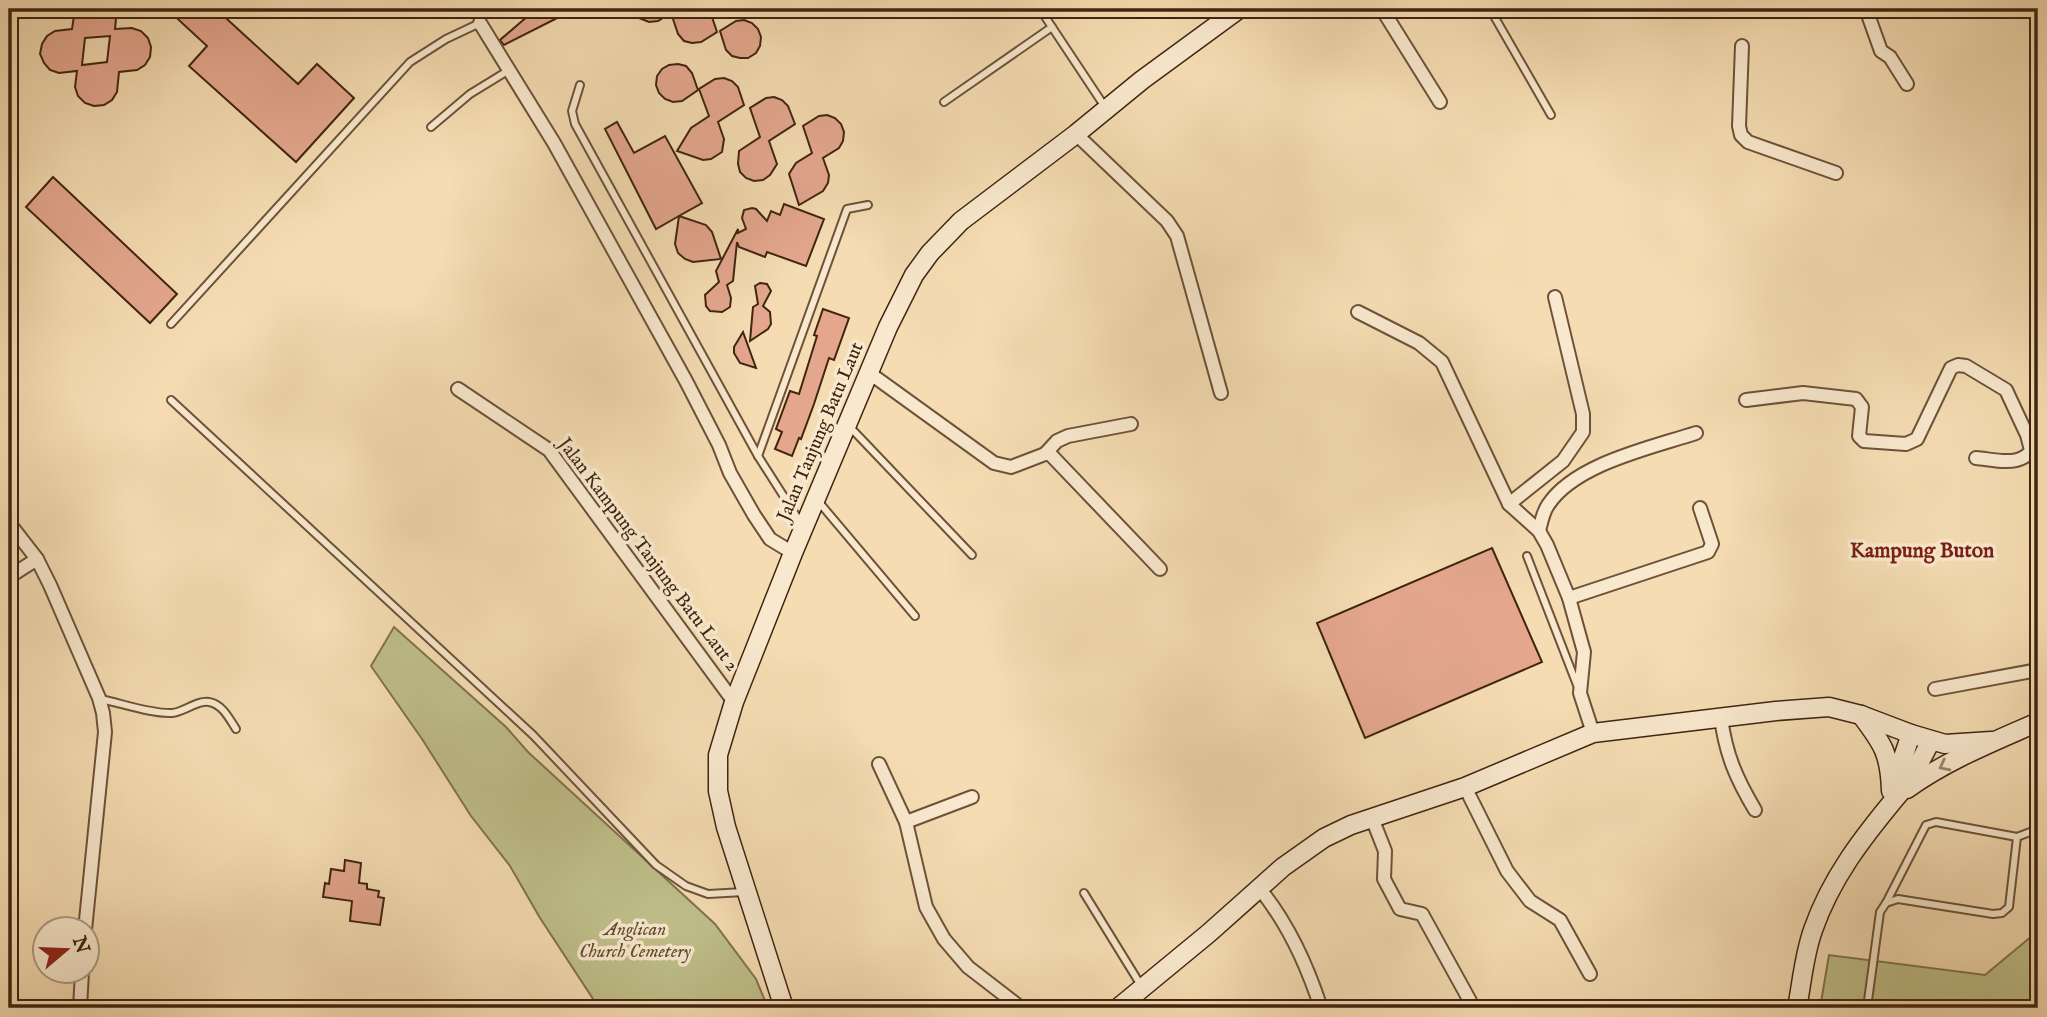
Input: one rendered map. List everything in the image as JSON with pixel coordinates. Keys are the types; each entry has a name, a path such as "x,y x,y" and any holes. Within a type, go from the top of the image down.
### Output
{"street":[{"name":"Jalan Tanjung Batu Laut","path":"783,1008 726,827 718,790 718,755 734,702 793,553 902,296 930,253 981,205 1239,9"},
{"path":"1382,9 1440,102"},
{"path":"1866,9 1881,51 1890,57 1907,84"},
{"path":"480,23 554,143 673,358 754,515 770,539 793,553"},
{"path":"1742,46 1739,126 1741,135 1748,142 1836,173"},
{"path":"1076,134 1167,221 1177,236 1221,393"},
{"path":"1509,504 1563,461 1583,432 1583,414 1555,297"},
{"path":"1358,312 1419,343 1442,362 1509,504 1539,531 1569,598 1584,652 1580,694 1593,733"},
{"path":"1746,400 1803,393 1856,399 1862,407 1859,436 1864,442 1906,444 1917,439 1951,368 1966,366 2006,390 2034,449 2016,460 1976,458"},
{"path":"868,372 994,463 1011,467 1045,454 1057,441 1068,436 1130,424"},
{"name":"Jalan Kampung Tanjung Batu Laut 2","path":"458,389 549,450 734,702"},
{"path":"1539,531 1546,507 1565,485 1594,468 1696,433"},
{"path":"1045,454 1054,457 1160,569"},
{"path":"1569,598 1709,552 1712,544 1700,508"},
{"path":"9,523 37,559 103,712 105,732 86,916"},
{"path":"9,578 37,559"},
{"path":"1935,689 2038,670"},
{"path":"1118,1008 1298,855 1324,838 1372,818 1465,787 1593,733 1829,707 1861,715 1931,741 1960,744 1991,741"},
{"path":"1861,715 1881,741 1895,793"},
{"path":"1721,718 1728,758 1738,782 1755,810"},
{"path":"1895,793 1991,741 2038,722"},
{"path":"1895,793 1911,734"},
{"path":"1797,1008 1812,931 1836,878 1931,741"},
{"path":"879,764 906,822 926,907 944,939 968,967 1019,1008"},
{"path":"1465,787 1507,871 1530,901 1560,920 1590,974"},
{"path":"906,822 972,797"},
{"path":"1372,818 1385,851 1384,879 1400,909 1422,914 1470,1001"},
{"path":"1259,888 1287,927 1307,967 1321,1008"},
{"path":"80,1008 81,986"},
{"path":"9,1003 18,1008"}],"lane":[{"path":"171,324 410,62 446,39 480,23 473,9"},
{"path":"1040,9 1106,108"},
{"path":"1490,9 1552,115"},
{"path":"944,102 1052,27"},
{"path":"432,127 470,94 509,70"},
{"path":"580,85 572,111 575,124 758,456 804,529"},
{"path":"758,456 846,209 868,205"},
{"path":"171,400 533,736 656,865 686,886 708,894 746,892"},
{"path":"847,424 972,555"},
{"path":"817,499 915,617"},
{"path":"1527,556 1580,694"},
{"path":"99,698 168,713 184,712 201,702 211,702 224,710 236,729"},
{"path":"1867,1008 1880,912 1926,825 1936,822 2017,837 2038,829"},
{"path":"1885,903 1898,899 1993,914 2002,913 2009,907 2017,837"},
{"path":"1084,893 1143,988"}],"green space":[{"name":"Anglican Church Cemetery","path":"394,627 506,727 528,752 715,924 756,979 768,1008 599,1008 540,918 510,866 471,816 371,666"},
{"path":"2038,931 2038,1008 1820,1008 1829,955 1985,975"}],"building":[{"path":"75,9 117,9 115,29 132,28 141,31 148,38 150,57 145,65 137,70 119,72 117,92 112,100 104,105 85,103 78,96 75,87 77,71 59,73 50,70 40,54 47,36 55,31 72,29","holes":["110,36 107,62 82,65 85,38"]},
{"path":"167,9 216,9 298,84 317,64 354,98 296,162 189,66 207,46"},
{"path":"536,9 575,9 504,45 500,40"},
{"path":"616,9 705,9 711,14 717,32 701,42 692,43 684,41 678,34 671,13 658,21 649,22"},
{"path":"744,20 758,29 761,37 756,53 748,58 740,58 732,56 726,50 720,31 736,21"},
{"path":"669,65 686,66 692,73 698,90 682,101 673,102 659,93 657,76"},
{"path":"724,78 738,87 744,105 718,122 724,139 722,152 711,159 703,160 677,151 691,128 709,116 699,89 715,79"},
{"path":"774,97 788,106 795,124 769,141 777,164 770,175 763,180 754,181 740,172 739,151 760,137 750,108 766,98"},
{"path":"827,115 841,124 843,141 839,148 823,158 829,175 823,191 799,205 789,174 796,163 812,153 803,126 819,116"},
{"path":"617,122 634,153 665,136 702,203 656,229 605,129"},
{"path":"53,177 177,294 150,323 26,207"},
{"path":"784,204 824,219 806,266 767,252 765,257 739,247 737,242 733,281 727,285 731,298 730,307 722,312 710,311 706,306 705,295 719,282 716,271 738,229 738,233 746,229 742,218 744,210 756,209 767,221 771,211 780,215"},
{"path":"679,216 706,225 712,232 721,259 693,262 678,253 675,244"},
{"path":"760,283 767,284 771,291 763,306 770,312 771,324 750,341 753,307 758,304 755,286"},
{"path":"823,309 849,318 834,360 829,358 801,439 799,438 792,456 775,449 782,432 776,429 790,391 799,394"},
{"path":"743,332 756,368 740,363 734,353 734,347"},
{"path":"1492,548 1542,662 1365,738 1317,623"},
{"path":"345,860 361,863 359,883 367,884 367,889 379,891 378,897 384,898 380,925 350,921 352,901 323,897 325,883 329,884 331,869 344,871"}],"district":[{"name":"Kampung Buton","path":"1922,551"}]}
